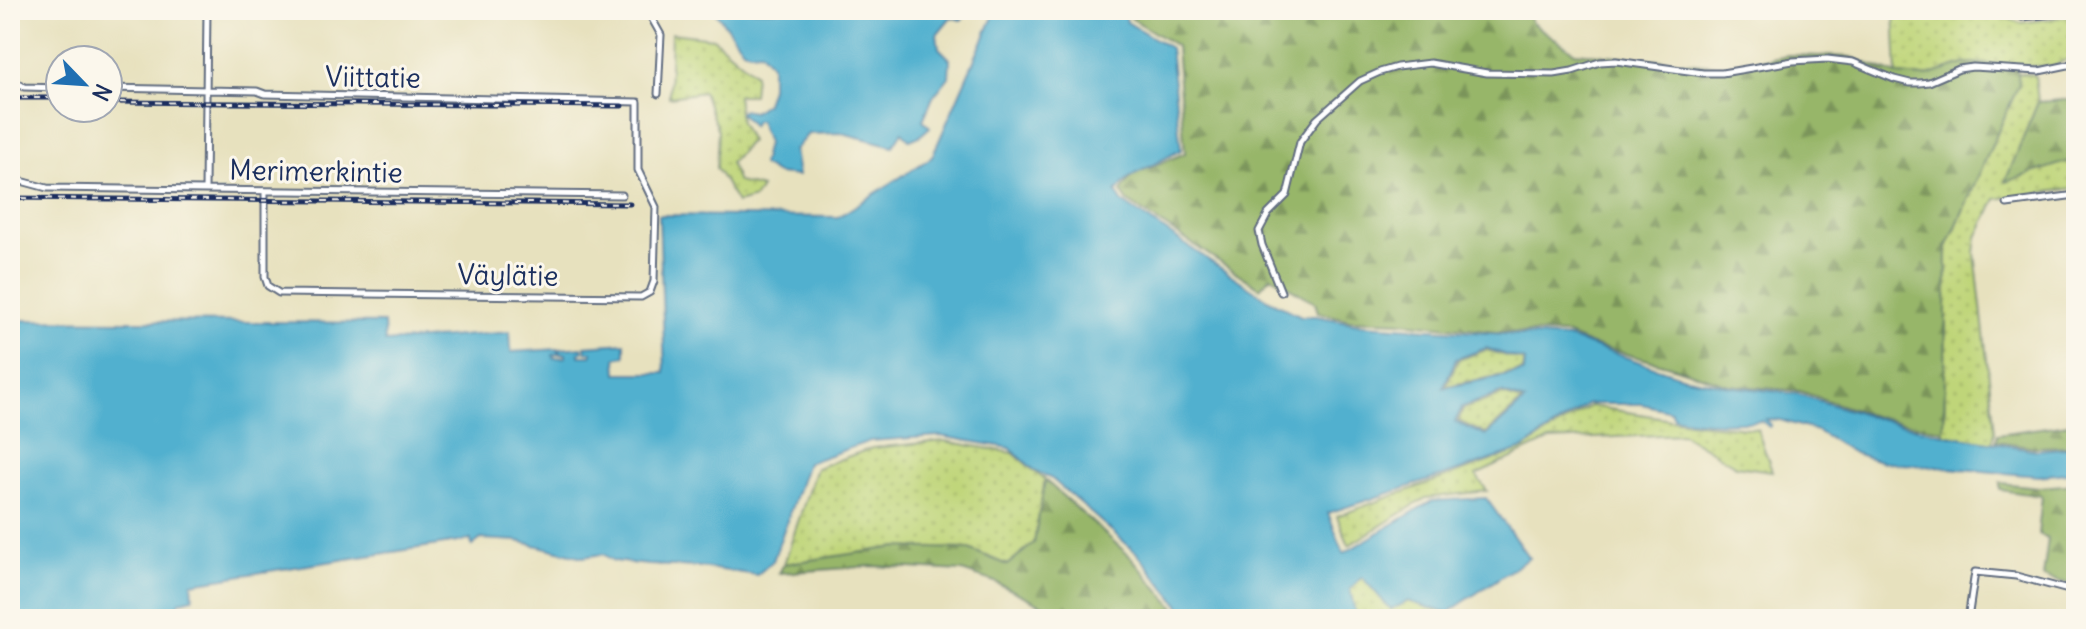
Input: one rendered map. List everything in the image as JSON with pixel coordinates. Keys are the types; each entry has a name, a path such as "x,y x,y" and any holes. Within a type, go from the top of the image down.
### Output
{"street":[{"path":"205,190 207,10"},
{"path":"647,10 661,35 658,94"},
{"path":"2014,11 2022,17 2076,12"},
{"path":"1281,292 1259,231 1268,214 1287,195 1300,142 1317,119 1360,81 1397,67 1430,63 1487,73 1554,74 1616,61 1722,73 1793,61 1827,59 1853,62 1894,79 1920,83 1959,69 2053,70 2076,60"},
{"path":"10,78 24,87 44,88"},
{"name":"Viittatie","path":"124,88 638,102"},
{"name":"Väylätie","path":"265,191 265,277 268,286 279,293 641,297 650,292 654,281 656,207 638,170 638,102"},
{"name":"Merimerkintie","path":"10,178 47,188 622,195"},
{"path":"2007,204 2076,195"},
{"path":"1968,619 1975,572 2016,576 2076,592"}],"green space":[{"path":"1129,10 1526,10 1532,23 1575,52 1725,66 1788,55 1851,57 1897,75 1924,77 1967,63 2017,66 2019,84 1947,247 1944,431 1873,416 1799,391 1729,385 1592,345 1565,334 1496,332 1349,320 1318,312 1315,303 1271,276 1260,288 1128,202 1121,192 1132,175 1185,153 1176,46 1131,18"},
{"path":"1894,10 2002,10 2003,17 2021,23 2076,15 2076,54 2053,67 1967,63 1924,77 1897,75"},
{"path":"671,33 713,38 755,74 753,95 737,95 740,122 750,141 730,163 738,182 761,188 755,198 737,203 716,168 718,131 703,92 669,97"},
{"path":"2017,73 2035,75 2038,102 2006,181 2069,161 2076,164 2076,188 1996,199 1977,237 1975,253 1995,431 1992,443 1944,434 1947,247 2019,84"},
{"path":"2076,99 2076,164 2069,161 2005,182 2038,102"},
{"path":"1486,350 1524,361 1523,371 1446,386 1458,360"},
{"path":"1502,395 1522,401 1486,434 1458,421 1463,409"},
{"path":"1590,406 1695,423 1757,429 1772,471 1736,466 1683,434 1550,440 1476,475 1487,491 1426,498 1349,545 1337,516 1521,450"},
{"path":"2076,423 2076,446 2035,447 1996,441 1998,434"},
{"path":"944,441 1013,453 1045,480 1034,543 1007,565 969,549 784,564 816,468 872,448"},
{"path":"1045,480 1132,558 1175,608 1179,619 1071,619 995,582 962,571 873,566 779,573 784,564 896,547 969,549 1007,565 1034,543"},
{"path":"2000,483 2039,487 2076,484 2076,586 2043,577 2048,538 2038,534 2042,496 2000,490"},
{"path":"1362,577 1408,601 1447,613 1448,616 1459,615 1462,619 1356,619 1350,589"}],"water":[{"path":"714,10 968,12 962,20 951,17 937,34 939,48 950,59 949,77 933,97 923,120 930,127 910,140 902,132 893,146 842,133 808,134 794,150 798,176 777,174 762,165 767,143 759,121 752,126 740,113 743,110 753,112 766,103 771,88 771,65 761,51 743,49"},
{"path":"996,10 1124,10 1127,22 1170,48 1181,150 1129,177 1116,192 1122,202 1267,299 1301,316 1364,325 1568,338 1687,378 1798,394 1871,417 1947,435 2037,450 2076,447 2076,472 2038,476 1883,462 1854,453 1817,431 1780,420 1766,419 1771,425 1769,427 1762,421 1707,422 1674,417 1671,411 1642,404 1588,404 1521,450 1328,513 1344,553 1432,501 1486,498 1529,558 1447,613 1408,601 1391,610 1362,577 1350,589 1356,619 1184,619 1180,606 1138,554 1052,479 1035,471 1010,448 940,436 870,441 807,463 773,561 757,575 700,567 614,561 603,554 583,557 518,541 481,539 472,546 471,540 192,583 193,598 181,601 167,619 10,619 10,320 384,323 385,342 510,332 511,352 558,349 554,358 566,357 566,354 560,354 560,349 582,347 583,352 579,356 591,356 592,352 586,352 585,346 625,343 625,356 616,358 617,373 665,373 659,215 838,217 932,157","holes":["1486,348 1525,361 1524,372 1443,388 1456,359","1501,393 1525,401 1486,436 1455,422 1462,407"]}],"railway":[{"path":"10,98 44,98"},
{"path":"124,102 622,106"},
{"path":"10,198 630,204"}]}
